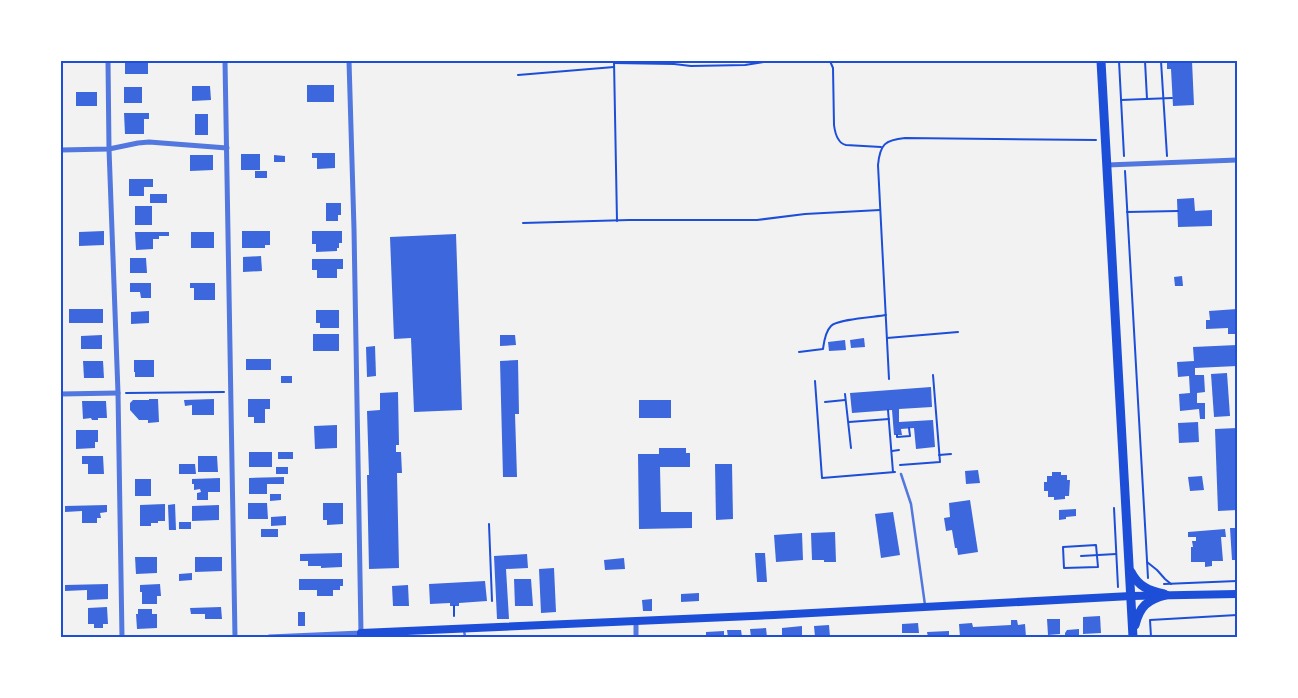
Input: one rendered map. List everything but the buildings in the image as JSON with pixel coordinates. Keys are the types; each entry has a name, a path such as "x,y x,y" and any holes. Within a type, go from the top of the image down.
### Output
{"main road":[{"path":"1101,61 1133,634"},
{"path":"1128,565 1134,578 1143,587 1166,595"},
{"path":"361,635 464,633 636,621 1131,596 1237,594"},
{"path":"1133,634 1137,616 1144,605 1166,595"}],"street":[{"path":"108,61 109,149 118,393 122,637"},
{"path":"225,61 235,637"},
{"path":"269,637 361,635 349,61"},
{"path":"61,150 109,149 149,142 227,148"},
{"path":"1107,165 1237,160"},
{"path":"61,394 118,393"},
{"path":"636,621 636,637"}],"lane":[{"path":"900,473 911,504 925,607"}],"path":[{"path":"518,75 614,64 750,65 770,61"},
{"path":"830,61 833,68 834,125 839,141 843,145 882,147"},
{"path":"1119,61 1148,584"},
{"path":"1145,61 1148,99"},
{"path":"1161,61 1167,163"},
{"path":"614,64 616,221"},
{"path":"1121,100 1172,98"},
{"path":"889,379 878,165 879,152 882,147 893,140 906,138 1105,140"},
{"path":"523,223 757,220 805,214 880,210"},
{"path":"1127,212 1178,211"},
{"path":"799,352 823,349 828,330 838,322 886,315"},
{"path":"887,338 958,332"},
{"path":"900,465 940,462 933,375"},
{"path":"815,380 822,478 900,473"},
{"path":"118,393 231,392"},
{"path":"845,394 850,448"},
{"path":"825,402 846,400"},
{"path":"888,410 893,472"},
{"path":"848,422 889,419"},
{"path":"897,435 897,437 910,436 909,428"},
{"path":"892,451 898,450"},
{"path":"939,455 951,454"},
{"path":"1114,508 1118,587"},
{"path":"489,524 492,601"},
{"path":"1096,545 1097,555 1098,567 1064,568 1063,547 1096,545"},
{"path":"1081,556 1116,554"},
{"path":"1147,562 1171,584"},
{"path":"1164,584 1237,581"},
{"path":"454,606 454,616"},
{"path":"1151,637 1150,620 1237,615"}]}
